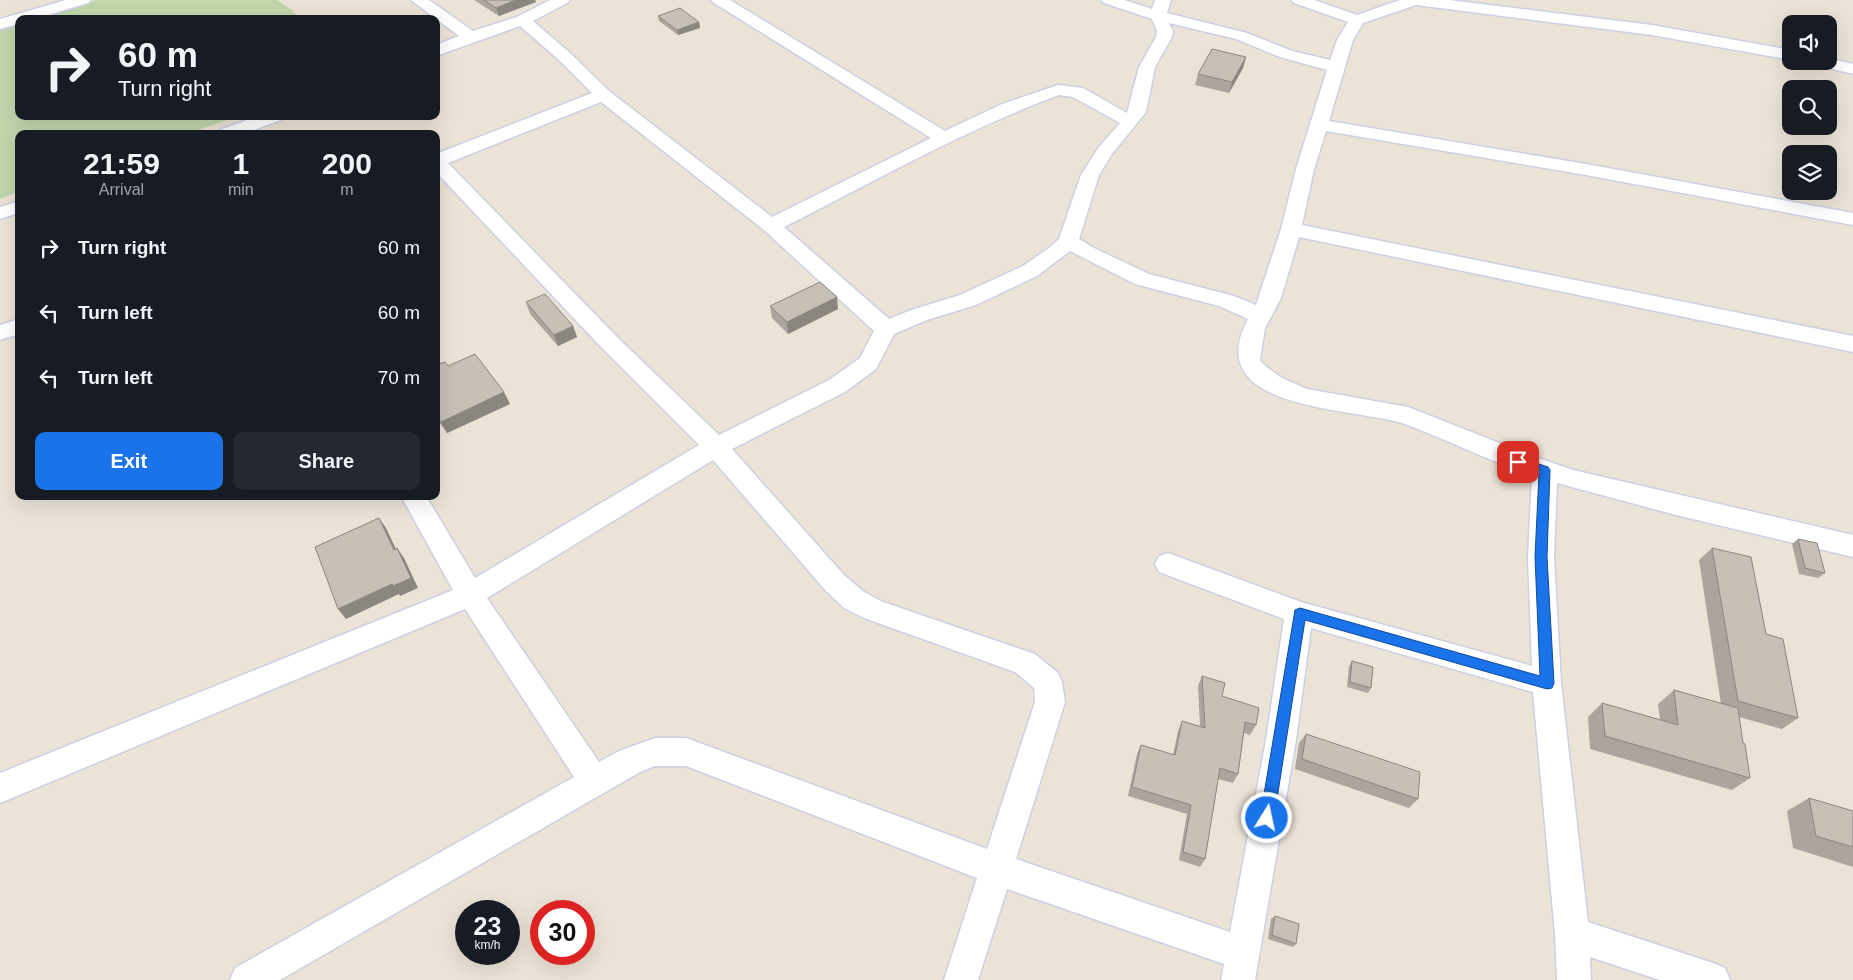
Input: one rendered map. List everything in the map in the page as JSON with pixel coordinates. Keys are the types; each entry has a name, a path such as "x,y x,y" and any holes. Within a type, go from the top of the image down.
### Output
{"street":[{"path":"31,15 83,0"},
{"path":"419,0 471,36"},
{"path":"440,49 471,36 523,20 562,0"},
{"path":"720,0 944,138"},
{"path":"1109,0 1160,8 1286,54 1337,67"},
{"path":"1299,0 1358,20"},
{"path":"1782,53 1655,30 1418,0 1388,8 1358,20 1345,40 1297,199 1291,229 1270,298 1254,328 1249,360 1254,370 1272,383 1303,397 1408,416 1444,429 1508,458 1544,470 1676,505 1853,546"},
{"path":"0,788 470,596 663,476 837,386 868,363 886,329 919,314 968,300 1030,272 1056,253 1068,240 1090,175 1105,151 1137,112 1147,67 1164,37 1165,32 1160,8"},
{"path":"0,24 15,20"},
{"path":"523,20 564,56 603,95 771,226 886,329"},
{"path":"1837,65 1853,69"},
{"path":"771,226 944,138 1008,108 1058,90 1077,92 1130,121"},
{"path":"440,159 603,95"},
{"path":"237,130 264,120"},
{"path":"1319,124 1608,172 1853,219"},
{"path":"440,165 610,343 716,447 835,584 854,600 874,610 1025,663 1048,682 1050,702 960,980"},
{"path":"0,213 15,208"},
{"path":"1291,229 1853,344"},
{"path":"1068,240 1087,253 1142,279 1226,301 1262,316"},
{"path":"0,334 15,328"},
{"path":"1544,470 1541,557 1547,683 1572,934 1574,980"},
{"path":"414,500 470,596 594,782"},
{"path":"1168,564 1300,613 1547,683"},
{"path":"248,980 630,761 655,752 686,752 996,869 1240,967 1280,740 1300,613"},
{"path":"1572,934 1713,980"}],"green space":[{"path":"97,0 277,0 296,15 50,15"},
{"path":"15,25 15,120 227,120 198,130 15,130 15,193 0,199 0,30"}],"building":[{"path":"484,0 516,0 496,8"},
{"path":"680,8 699,22 677,30 658,16"},
{"path":"1212,49 1246,57 1232,82 1198,74"},
{"path":"820,282 837,297 787,322 770,306"},
{"path":"545,294 573,326 554,335 526,302"},
{"path":"475,354 504,392 441,422 440,364 445,362 448,366"},
{"path":"379,518 394,550 397,548 411,578 393,586 392,584 338,609 315,547"},
{"path":"1798,539 1817,543 1825,573 1805,568"},
{"path":"1712,548 1751,557 1766,634 1783,639 1798,718 1738,701"},
{"path":"1352,661 1373,667 1371,688 1350,682"},
{"path":"1202,676 1225,683 1222,696 1259,708 1256,725 1245,722 1238,774 1220,768 1205,859 1183,852 1191,805 1132,787 1141,745 1175,755 1182,721 1205,728"},
{"path":"1674,690 1738,708 1750,778 1605,736 1602,703 1678,725"},
{"path":"1306,734 1420,772 1418,799 1302,759"},
{"path":"1809,798 1853,811 1853,847 1816,836"},
{"path":"1275,916 1299,924 1296,944 1272,935"}],"route":[{"path":"1267,818 1300,613 1547,683 1546,628 1541,557 1544,470 1518,462"}]}
